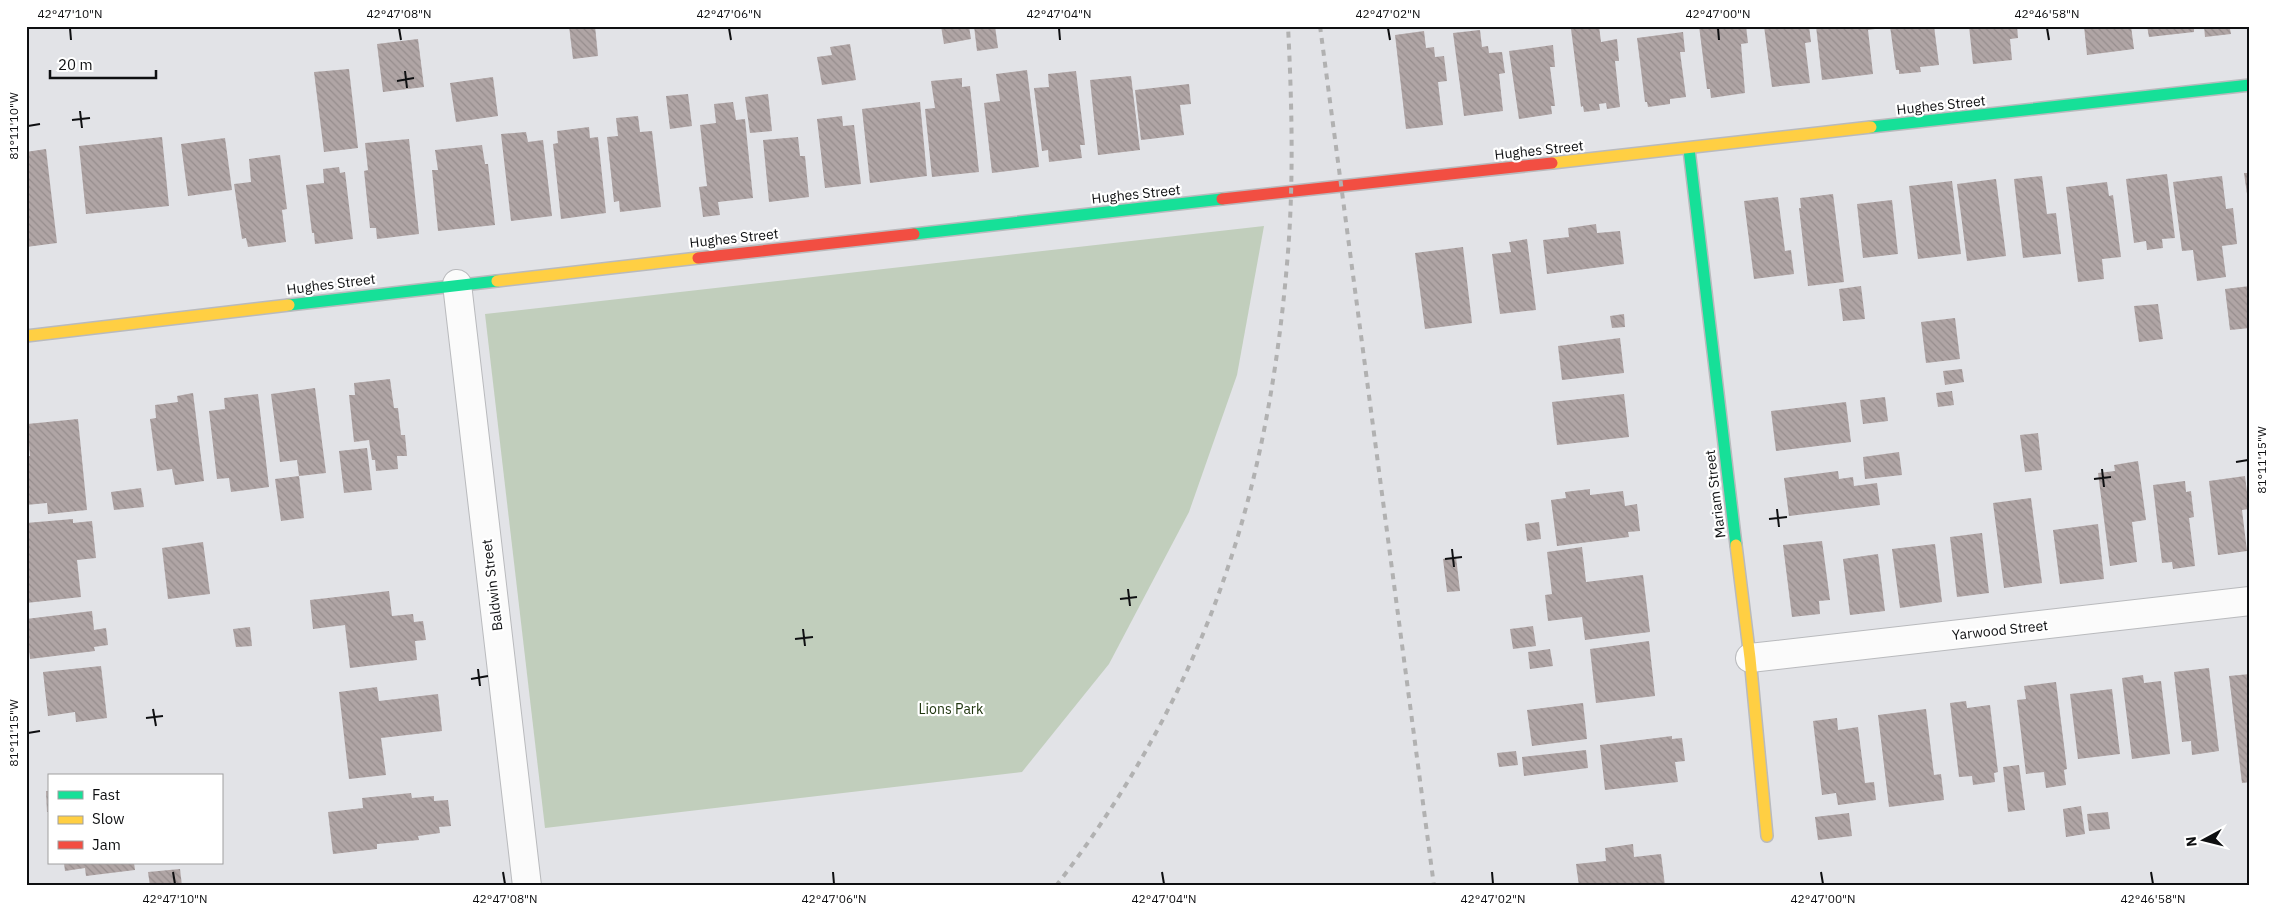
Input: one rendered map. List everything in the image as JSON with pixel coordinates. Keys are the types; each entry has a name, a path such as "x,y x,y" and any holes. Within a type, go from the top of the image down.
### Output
{"street":[{"name":"Hughes Street","path":"26,336 457,284 1689,149 2250,85"},
{"name":"Mariam Street","path":"1689,149 1750,658 1767,836"},
{"name":"Baldwin Street","path":"457,284 527,886"},
{"name":"Yarwood Street","path":"1750,658 2250,601"}],"green space":[{"name":"Lions Park","path":"1264,226 1237,375 1189,512 1109,664 1022,772 545,828 485,314"}],"building":[{"path":"569,26 595,26 598,56 573,59"},
{"path":"941,26 969,26 971,39 944,44"},
{"path":"974,26 995,26 998,48 977,51"},
{"path":"1599,26 1601,42 1617,39 1619,61 1615,61 1620,107 1607,109 1606,103 1599,104 1600,110 1584,112 1583,106 1581,107 1571,29"},
{"path":"1699,26 1746,26 1748,43 1741,44 1745,93 1711,98 1710,89 1707,89"},
{"path":"1764,26 1809,26 1811,42 1805,43 1810,83 1772,87"},
{"path":"1816,26 1875,26 1875,29 1868,30 1873,74 1822,80"},
{"path":"1890,26 1934,26 1939,65 1920,67 1921,72 1899,74 1899,70 1896,70"},
{"path":"1969,26 2017,26 2018,38 2010,39 2012,60 1973,64"},
{"path":"2084,26 2131,26 2134,49 2087,55"},
{"path":"2147,26 2194,26 2194,32 2149,37"},
{"path":"2204,26 2246,27 2230,29 2231,34 2205,37"},
{"path":"1480,30 1482,47 1488,46 1489,53 1502,52 1505,73 1499,74 1503,111 1464,116 1453,33"},
{"path":"1424,31 1426,48 1434,47 1435,57 1444,56 1447,81 1438,82 1443,125 1406,129 1395,35"},
{"path":"1683,32 1685,52 1680,52 1686,97 1670,99 1670,104 1648,107 1647,102 1645,102 1637,38"},
{"path":"418,39 424,87 383,92 377,44"},
{"path":"850,44 856,80 822,85 817,57 832,55 830,47"},
{"path":"1553,45 1555,67 1550,67 1555,106 1551,106 1552,114 1519,119 1509,51"},
{"path":"349,69 358,148 324,152 314,72"},
{"path":"1027,70 1039,167 992,173 984,103 1000,101 996,74"},
{"path":"1076,71 1085,145 1080,145 1082,158 1049,162 1048,150 1042,151 1034,88 1049,87 1048,74"},
{"path":"1131,76 1140,150 1098,155 1090,80"},
{"path":"493,77 498,116 456,122 450,83"},
{"path":"962,78 962,87 970,86 979,172 932,177 925,109 935,108 931,81"},
{"path":"1189,84 1191,104 1180,105 1184,135 1141,140 1135,90"},
{"path":"688,94 692,126 670,129 666,96"},
{"path":"768,94 772,131 750,133 745,97"},
{"path":"733,102 736,120 745,119 753,198 718,202 720,215 703,217 699,187 707,186 700,125 716,123 714,104"},
{"path":"920,102 927,176 870,183 862,109"},
{"path":"638,116 640,132 652,131 661,207 620,212 619,201 614,202 607,137 618,136 616,118"},
{"path":"842,116 843,126 854,125 861,184 825,188 817,119"},
{"path":"589,127 590,138 598,137 606,213 561,219 553,144 558,143 557,131"},
{"path":"526,132 528,142 543,140 552,216 511,221 501,134"},
{"path":"162,137 169,206 86,214 79,146"},
{"path":"798,137 800,156 805,156 809,197 769,202 763,140"},
{"path":"225,138 232,190 188,196 181,144"},
{"path":"409,139 419,234 377,239 376,228 370,228 364,171 368,170 365,143"},
{"path":"482,145 485,164 488,164 495,225 438,231 432,170 438,170 435,150"},
{"path":"46,149 57,243 26,247 26,152"},
{"path":"280,155 287,209 282,210 286,242 248,247 246,238 242,239 234,184 251,182 249,159"},
{"path":"339,167 340,173 345,172 353,239 315,244 306,185 324,183 323,169"},
{"path":"2244,173 2250,173 2250,208 2249,208"},
{"path":"2167,174 2175,238 2162,239 2163,248 2147,250 2146,241 2134,243 2126,179"},
{"path":"2042,176 2047,214 2056,213 2061,254 2023,258 2014,179"},
{"path":"2222,176 2226,209 2233,208 2237,244 2222,246 2226,277 2197,281 2193,250 2182,251 2173,182"},
{"path":"1996,179 2006,256 1967,261 1957,184"},
{"path":"1952,181 1961,254 1918,259 1909,186"},
{"path":"2107,182 2109,196 2113,195 2121,257 2102,259 2104,279 2078,282 2066,187"},
{"path":"1833,194 1844,282 1808,286 1799,208 1801,208 1800,198"},
{"path":"1778,197 1785,251 1791,250 1794,274 1754,279 1744,201"},
{"path":"1892,200 1898,254 1863,258 1857,204"},
{"path":"1596,224 1597,233 1620,231 1624,264 1547,274 1543,240 1569,237 1568,228"},
{"path":"1527,239 1536,310 1500,314 1492,254 1511,252 1509,242"},
{"path":"1463,247 1472,323 1425,329 1415,253"},
{"path":"1861,286 1865,319 1843,321 1839,289"},
{"path":"2250,286 2250,328 2230,330 2225,289"},
{"path":"2158,304 2163,339 2139,342 2134,306"},
{"path":"1624,314 1625,327 1612,328 1610,316"},
{"path":"1955,318 1960,359 1926,363 1921,322"},
{"path":"1620,338 1624,373 1562,380 1558,346"},
{"path":"1962,369 1964,382 1945,385 1943,371"},
{"path":"390,379 394,408 398,408 401,435 405,435 407,456 397,456 398,469 376,471 369,440 354,442 349,395 355,395 354,383"},
{"path":"315,388 326,473 299,476 297,460 280,462 271,394"},
{"path":"1952,391 1954,405 1938,407 1936,393"},
{"path":"193,393 204,481 175,485 172,469 157,471 150,419 156,418 155,405 178,402 177,396"},
{"path":"258,394 269,487 231,492 229,478 217,479 209,411 225,409 224,398"},
{"path":"1624,394 1629,437 1557,445 1552,402"},
{"path":"1885,397 1888,421 1863,424 1860,400"},
{"path":"1846,402 1851,442 1776,451 1771,411"},
{"path":"78,419 87,510 48,514 47,503 26,505 26,456 30,456 27,424"},
{"path":"2038,433 2042,470 2025,472 2020,435"},
{"path":"367,448 372,490 344,493 339,451"},
{"path":"1899,452 1902,475 1865,479 1863,457"},
{"path":"2138,461 2146,520 2132,522 2137,562 2110,566 2098,473 2115,471 2114,465"},
{"path":"1838,471 1839,479 1853,477 1854,486 1877,483 1880,505 1789,516 1784,478"},
{"path":"299,476 304,518 281,521 275,479"},
{"path":"2245,476 2249,509 2242,510 2247,551 2218,555 2209,481"},
{"path":"2185,481 2186,492 2191,491 2194,517 2189,518 2195,566 2173,569 2172,562 2162,563 2153,485"},
{"path":"141,488 144,507 114,510 111,492"},
{"path":"1590,489 1590,495 1623,491 1625,506 1637,504 1640,531 1628,532 1629,537 1557,546 1551,500 1566,498 1565,492"},
{"path":"2031,498 2042,583 2004,588 1993,503"},
{"path":"73,519 73,523 92,521 96,558 77,560 81,597 26,603 26,523"},
{"path":"1539,522 1541,539 1527,541 1525,524"},
{"path":"2098,524 2104,579 2060,584 2053,530"},
{"path":"1982,533 1989,593 1957,597 1950,537"},
{"path":"1822,541 1830,600 1819,601 1820,614 1792,617 1783,545"},
{"path":"203,542 210,594 168,599 162,548"},
{"path":"1935,544 1942,602 1900,608 1892,549"},
{"path":"1582,547 1586,582 1643,575 1650,632 1585,640 1582,617 1548,621 1545,595 1552,594 1547,552"},
{"path":"1878,554 1885,611 1850,615 1843,559"},
{"path":"1456,557 1460,591 1447,592 1443,559"},
{"path":"389,591 392,616 413,614 414,622 423,621 426,640 415,641 417,660 350,668 345,625 313,629 310,600"},
{"path":"92,611 94,630 106,628 108,645 94,647 95,651 30,659 26,619"},
{"path":"1533,626 1536,646 1513,649 1510,629"},
{"path":"250,627 252,646 236,647 233,629"},
{"path":"1649,641 1655,696 1596,703 1590,649"},
{"path":"1550,649 1553,666 1530,669 1528,652"},
{"path":"101,666 107,718 76,722 75,712 48,716 43,672"},
{"path":"2209,668 2219,751 2192,755 2191,741 2182,742 2174,672"},
{"path":"2250,674 2250,782 2242,783 2229,676"},
{"path":"2143,675 2144,683 2161,681 2170,754 2132,759 2122,678"},
{"path":"2056,682 2067,769 2064,770 2066,785 2046,788 2044,772 2026,774 2017,700 2026,699 2024,686"},
{"path":"377,687 379,701 438,694 442,731 381,738 386,775 349,779 339,692"},
{"path":"2112,689 2120,754 2078,759 2070,694"},
{"path":"1966,701 1967,708 1990,705 1998,772 1994,773 1995,782 1973,785 1972,776 1959,777 1950,703"},
{"path":"1583,703 1587,739 1532,746 1527,710"},
{"path":"1926,709 1934,775 1941,774 1944,800 1889,807 1878,715"},
{"path":"1837,718 1838,730 1858,727 1865,783 1874,782 1876,800 1838,805 1836,793 1822,795 1813,721"},
{"path":"1672,736 1672,739 1682,738 1685,761 1675,762 1678,782 1605,790 1600,745"},
{"path":"1586,750 1588,768 1524,776 1522,757"},
{"path":"1516,751 1518,765 1499,767 1497,753"},
{"path":"2019,765 2025,810 2008,812 2003,767"},
{"path":"46,791 48,791 48,812"},
{"path":"411,793 412,798 434,796 434,801 448,800 451,826 439,827 440,833 418,836 419,840 377,844 377,849 333,854 328,812 363,808 362,798"},
{"path":"2081,806 2085,834 2066,837 2063,809"},
{"path":"2108,812 2110,829 2089,831 2087,814"},
{"path":"1849,813 1852,836 1818,840 1815,817"},
{"path":"1633,844 1634,857 1661,854 1665,886 1579,886 1576,864 1606,861 1605,848"},
{"path":"64,864 134,864 135,870 86,876 85,868 65,871"},
{"path":"180,869 182,886 150,886 148,872"}],"railway":[{"path":"1056,886 1108,814 1154,737 1174,697 1211,615 1249,498 1273,382 1287,264 1291,205 1292,145 1288,26"},
{"path":"1320,26 1434,886"}],"traffic: fast":[{"path":"1871,127 2250,85"},
{"path":"1689,149 1736,545"},
{"path":"914,234 1222,199"},
{"path":"289,305 497,281"}],"traffic: slow":[{"path":"1552,163 1871,127"},
{"path":"497,281 698,258"},
{"path":"26,336 289,305"},
{"path":"1736,545 1750,658 1767,836"}],"traffic: jam":[{"path":"1222,199 1552,163"},
{"path":"698,258 914,234"}]}
